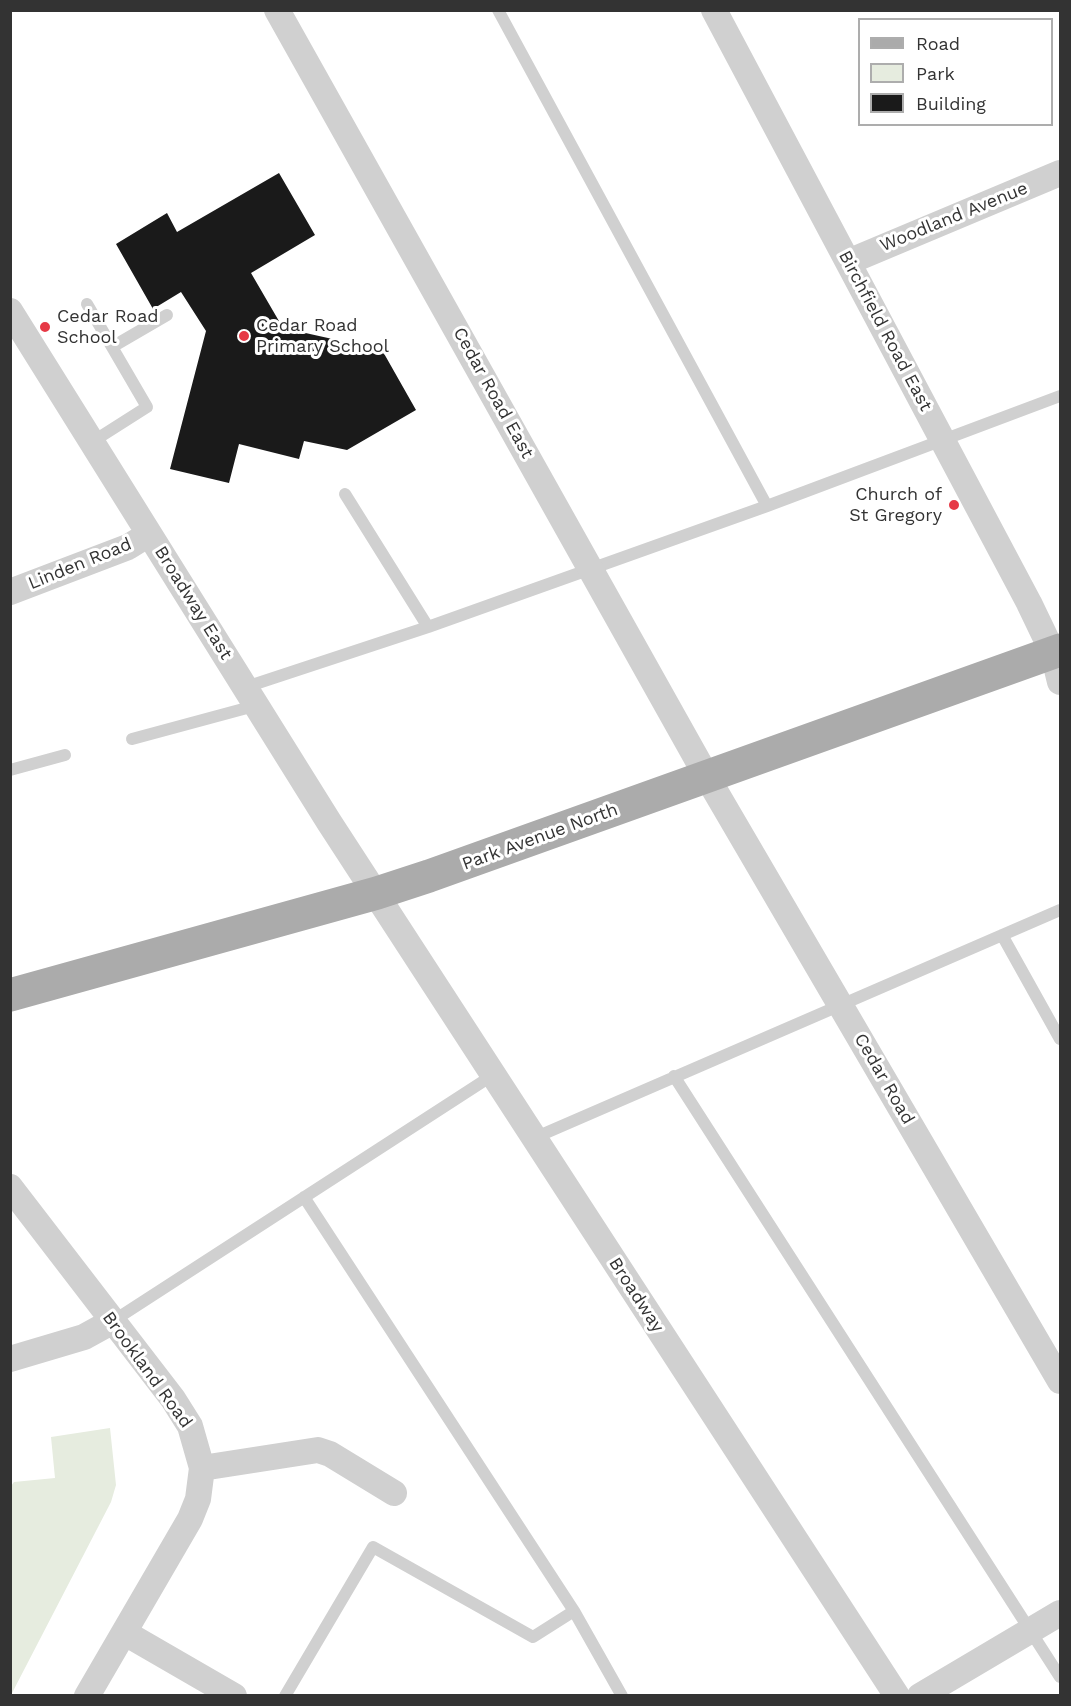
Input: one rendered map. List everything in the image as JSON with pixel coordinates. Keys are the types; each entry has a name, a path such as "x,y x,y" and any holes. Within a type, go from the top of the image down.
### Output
{"main road":[{"name":"Park Avenue North","path":"10,995 376,894 707,777 1058,662"}],"street":[{"name":"Cedar Road East","path":"277,10 707,777"},
{"name":"Birchfield Road East","path":"714,10 943,439 1058,662"},
{"name":"Woodland Avenue","path":"848,262 1060,173"},
{"name":"Broadway East","path":"10,311 376,894"},
{"name":"Linden Road","path":"10,592 128,547 150,534"},
{"name":"Cedar Road","path":"707,777 1060,1381"},
{"name":"Broadway","path":"376,894 897,1695"},
{"name":"Brookland Road","path":"11,1188 190,1426 202,1468 198,1499 190,1519 87,1695"},
{"path":"10,1359 84,1337 113,1322"},
{"path":"202,1468 318,1450 330,1454 394,1493"},
{"path":"920,1695 1060,1613"},
{"path":"125,1633 234,1695"}],"lane":[{"path":"498,10 767,506"},
{"path":"87,304 147,407 92,442"},
{"path":"112,347 167,315"},
{"path":"132,739 252,696 428,627 767,506 1060,396"},
{"path":"345,494 428,627"},
{"path":"10,770 65,755"},
{"path":"534,1138 1060,910"},
{"path":"1002,935 1060,1039"},
{"path":"113,1322 493,1075"},
{"path":"674,1077 1060,1677"},
{"path":"304,1197 574,1611 622,1695"},
{"path":"285,1695 373,1547 533,1637 574,1611"}],"green space":[{"path":"110,1428 116,1485 111,1502 11,1695 11,1486 14,1482 55,1478 51,1437"}],"building":[{"name":"Cedar Road Primary School","path":"279,173 315,235 251,273 283,328 382,350 416,410 347,450 304,441 299,459 239,444 229,483 170,469 206,331 181,292 153,309 116,244 167,213 177,232"}],"place":[{"name":"Cedar Road School","path":"45,327"},
{"name":"Cedar Road Primary School","path":"244,336"},
{"name":"Church of St Gregory","path":"954,505"}]}
